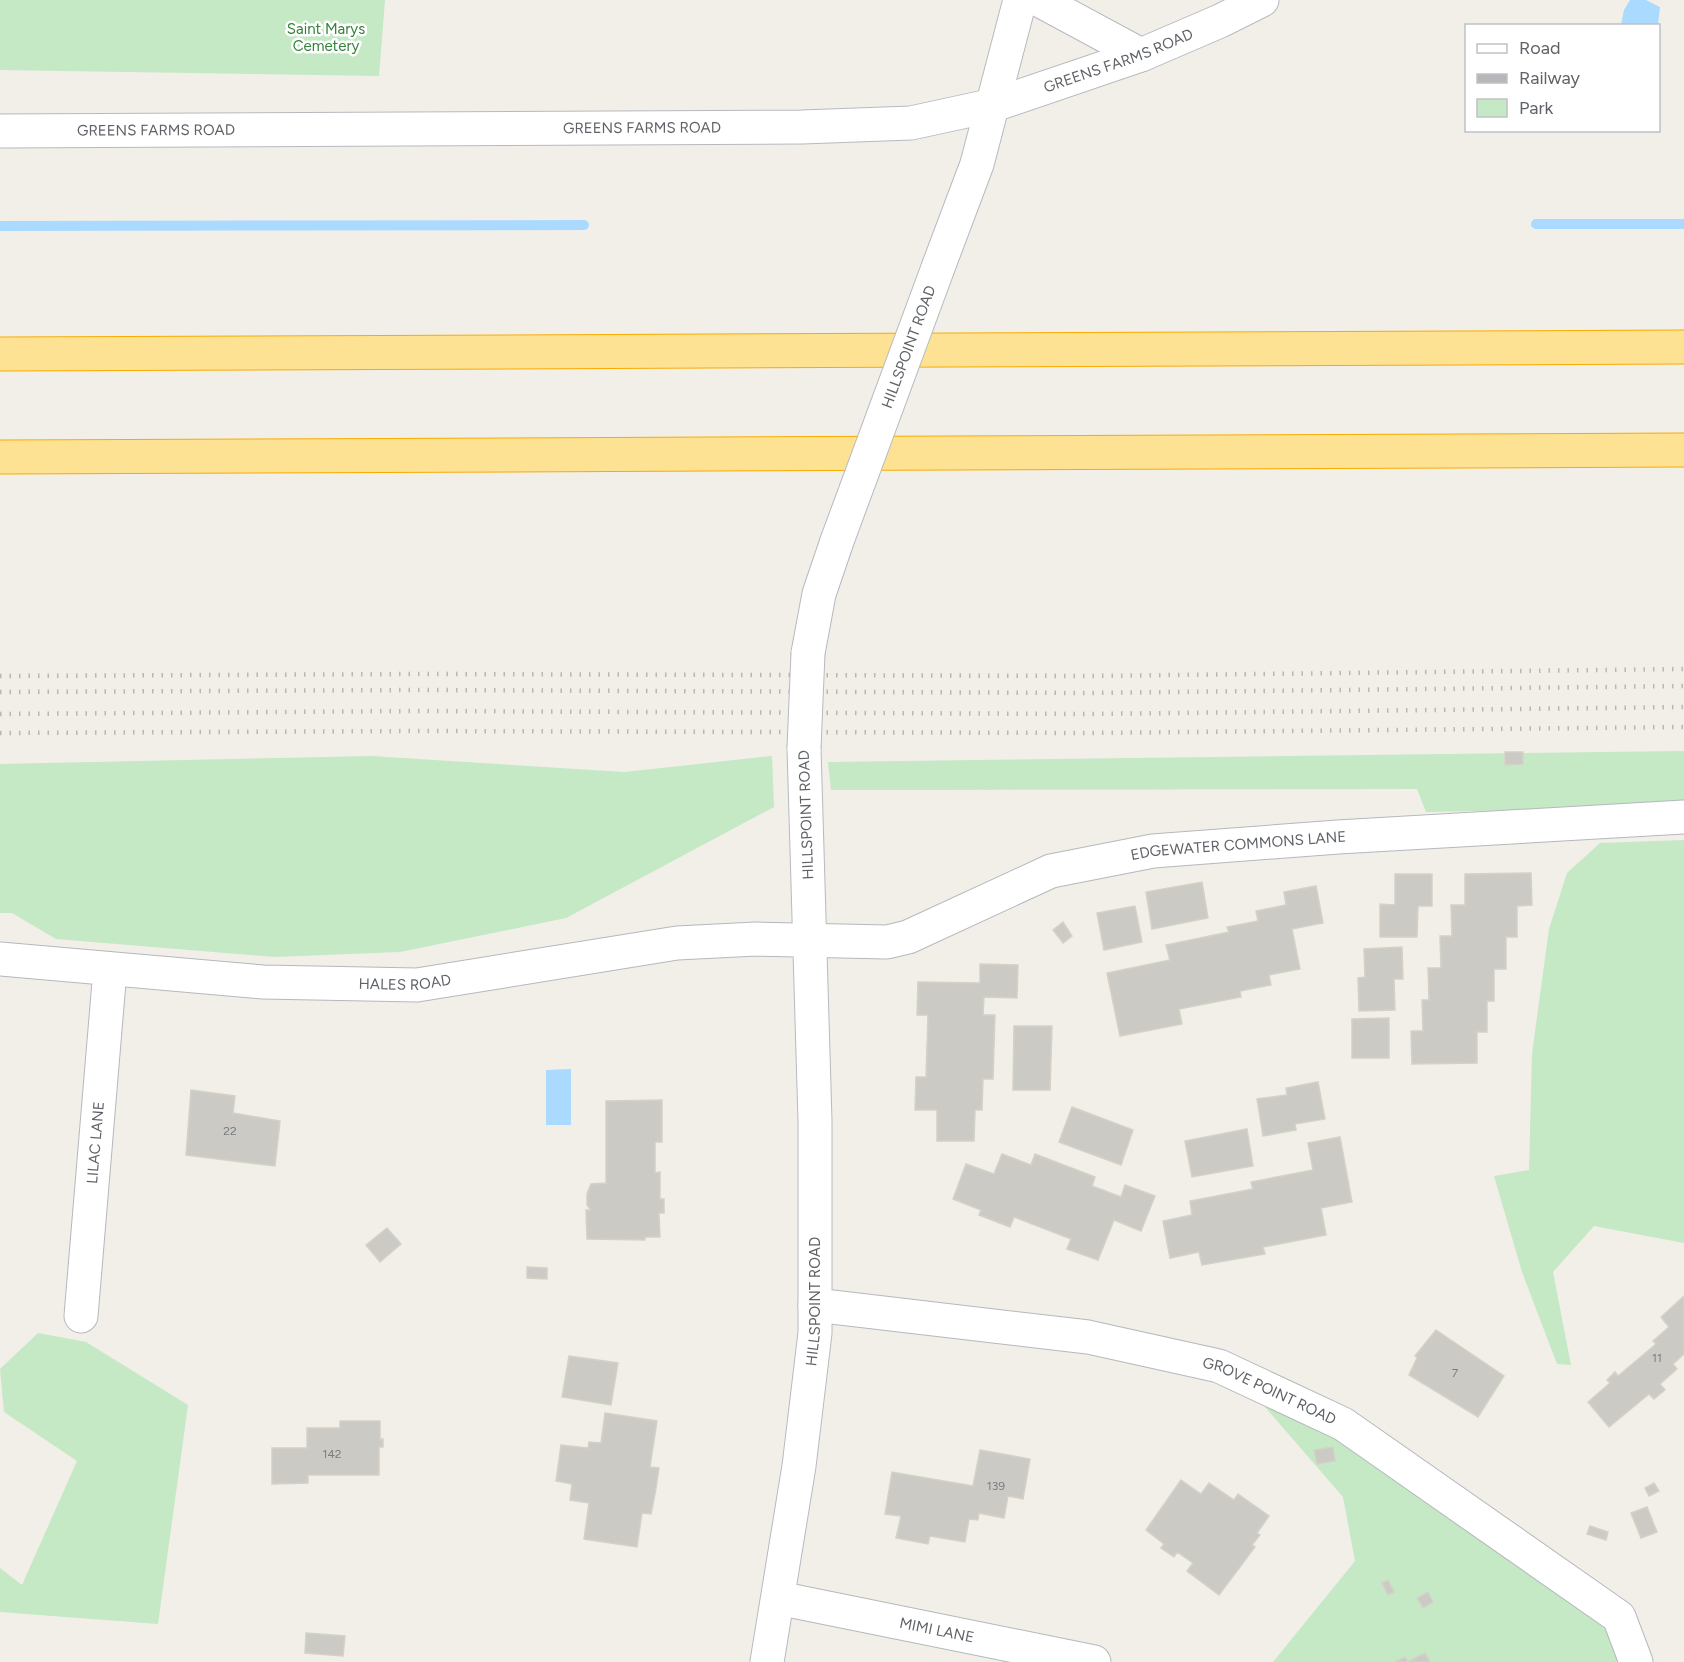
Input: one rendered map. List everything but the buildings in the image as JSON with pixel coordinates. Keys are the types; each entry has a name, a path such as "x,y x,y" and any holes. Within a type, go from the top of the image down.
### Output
{"highway":[{"path":"0,354 1684,347"},
{"path":"0,457 1684,450"}],"street":[{"name":"HILLSPOINT ROAD","path":"766,1662 807,1411 815,1305 815,1121 804,748 808,652 819,594 837,540 976,164 994,105 1020,0"},
{"path":"1039,0 1141,55"},
{"name":"GREENS FARMS ROAD","path":"0,131 802,127 911,123 994,105 1141,55 1262,0"},
{"name":"EDGEWATER COMMONS LANE","path":"809,939 870,944 908,937 1052,871 1153,851 1338,837 1684,817"},
{"name":"HALES ROAD","path":"0,959 263,982 417,985 677,943 809,939"},
{"name":"LILAC LANE","path":"81,1316 110,970"},
{"name":"GROVE POINT ROAD","path":"815,1305 1088,1336 1219,1366 1343,1424 1619,1617 1636,1662"},
{"name":"MIMI LANE","path":"778,1598 1094,1662"}],"green space":[{"name":"Saint Marys Cemetery","path":"0,0 385,0 379,76 0,70"},
{"path":"1684,751 1684,807 1426,812 1417,789 831,790 828,762"},
{"path":"371,756 624,772 772,756 774,807 566,918 400,952 274,957 56,939 12,913 0,913 0,764"},
{"path":"1684,840 1684,1243 1594,1226 1553,1272 1571,1365 1557,1364 1522,1272 1494,1176 1529,1170 1532,1054 1549,929 1567,873 1600,843"},
{"path":"38,1333 86,1342 188,1405 158,1624 0,1612 0,1568 22,1585 77,1461 4,1412 0,1369"},
{"path":"1258,1399 1350,1445 1503,1552 1611,1633 1625,1662 1273,1662 1355,1561 1343,1497"}],"water":[{"path":"1630,0 1646,0 1660,7 1658,24 1621,24 1624,10"},
{"path":"571,1069 571,1125 546,1125 546,1070"}],"waterway":[{"path":"1536,224 1684,224"},
{"path":"0,226 584,225"}],"railway":[{"path":"0,676 423,674 1091,676 1684,669"},
{"path":"0,692 421,690 1088,693 1684,686"},
{"path":"0,714 421,711 1088,714 1684,707"},
{"path":"0,733 421,731 1089,733 1684,727"}]}
